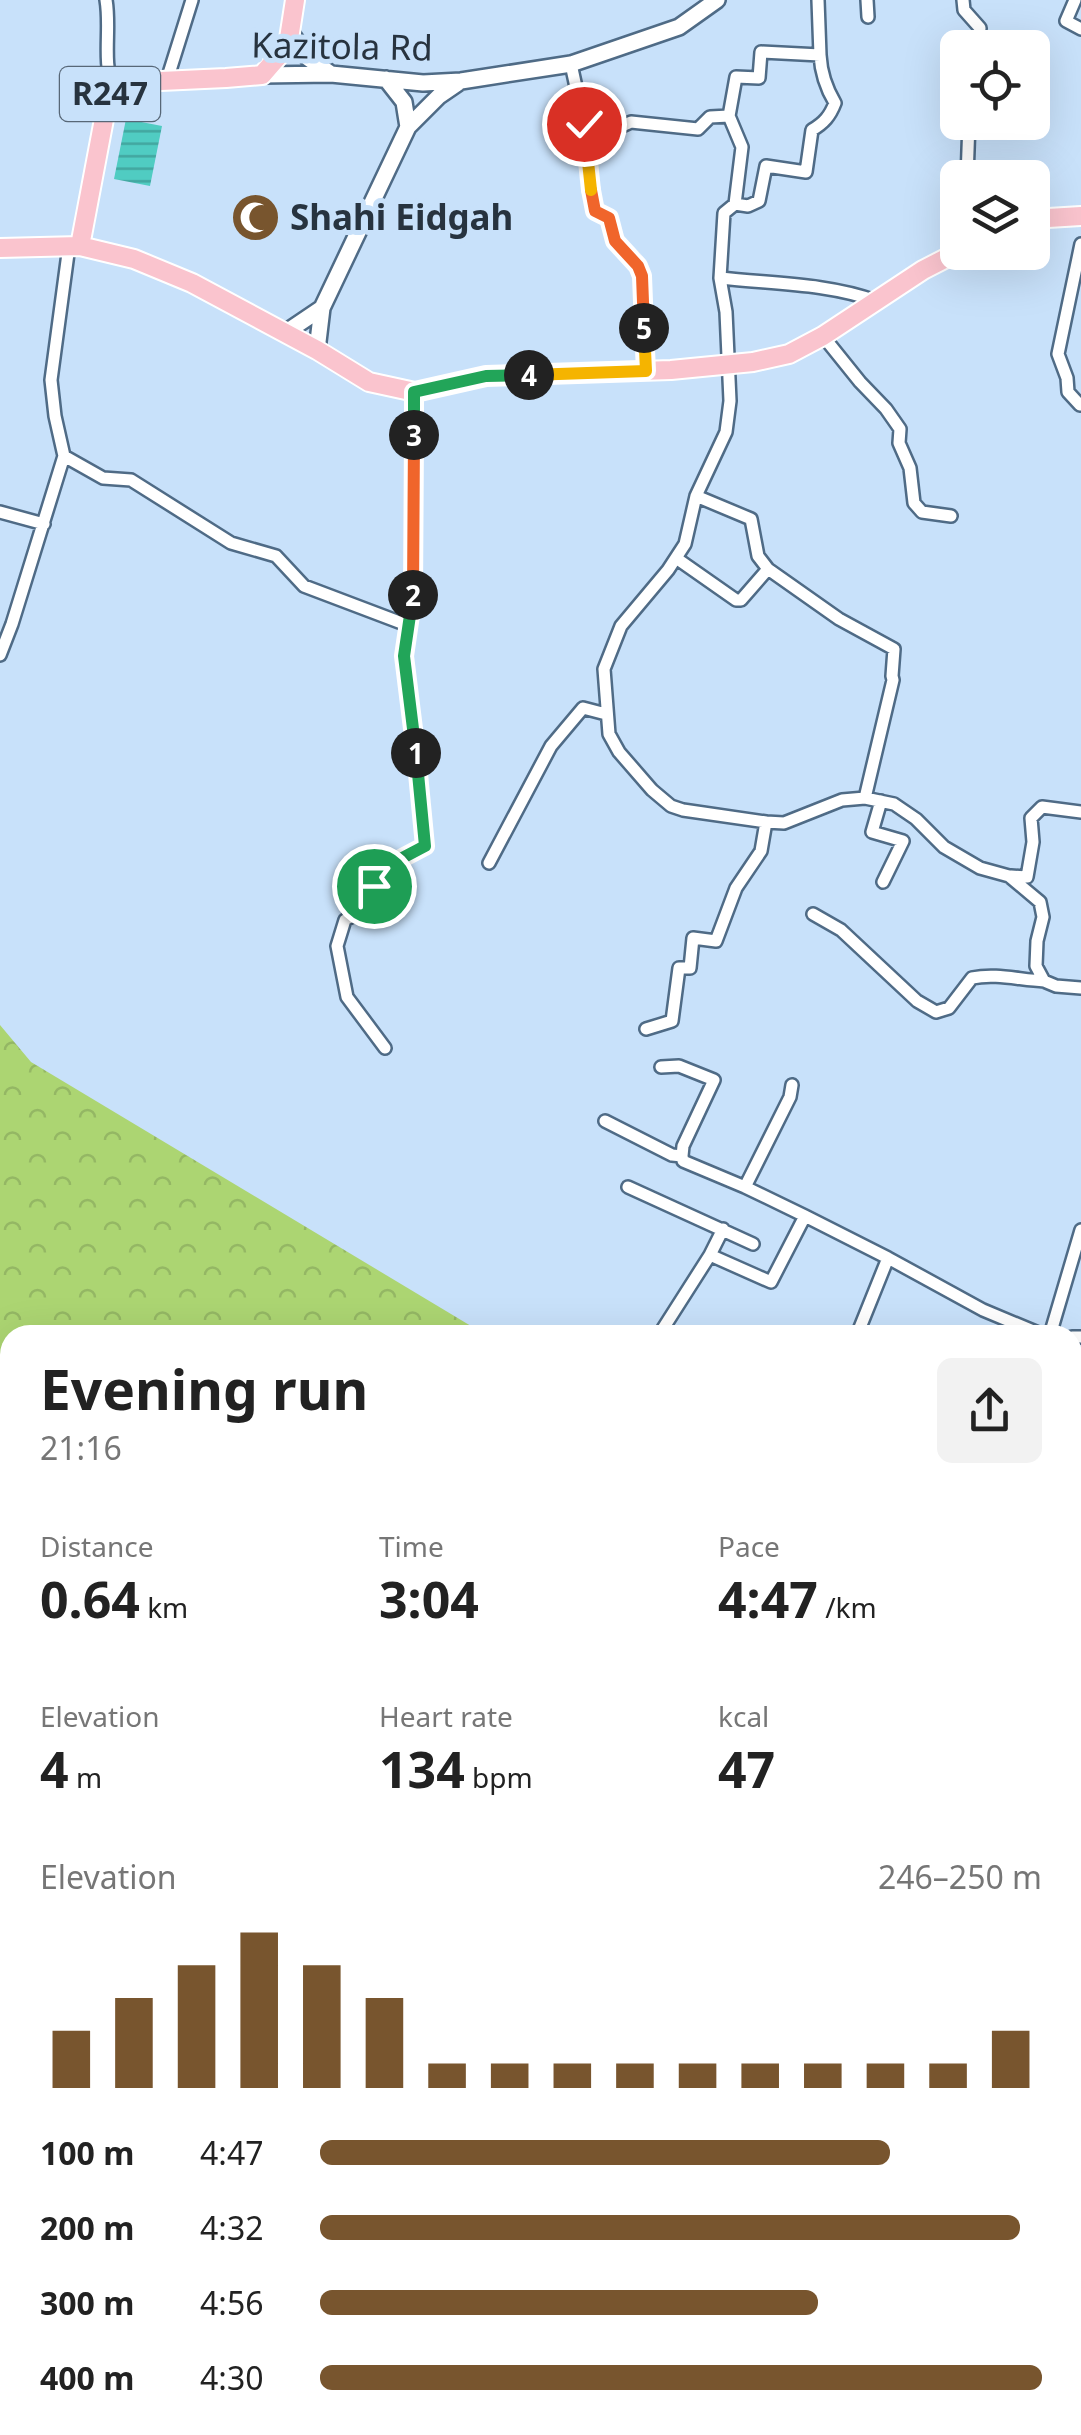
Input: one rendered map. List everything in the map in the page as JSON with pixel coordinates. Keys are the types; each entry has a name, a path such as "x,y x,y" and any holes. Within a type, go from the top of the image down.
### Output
{"main road":[{"path":"262,74 284,52 291,34 295,0"},
{"name":"Kazitola Rd","path":"113,88 126,83 262,74 332,74 424,84 461,80 571,64 679,26 718,0"},
{"path":"291,34 308,58 332,74"},
{"path":"386,80 404,102 408,127"},
{"path":"317,350 322,308 408,127 461,80"},
{"name":"R247","path":"74,246 113,88"},
{"path":"1050,218 1081,216"},
{"path":"0,248 74,246 134,259 192,283 369,382 414,392 486,376 646,371 753,362 789,354 940,261"},
{"path":"285,333 322,308"}],"street":[{"path":"106,0 108,74 113,88"},
{"path":"167,80 192,0"},
{"path":"818,0 821,70 836,103 831,114 812,130 806,172 766,166 758,201 748,206 736,204 724,213 720,278 729,364 726,432 696,496 685,544 620,626 604,669 609,734 619,752 671,806 784,823 842,800 881,801 894,804 916,819 944,847 980,868 1009,876 1028,877 1033,842 1031,818 1042,807 1081,812"},
{"path":"866,0 868,17"},
{"path":"964,0 964,10 980,30"},
{"path":"1076,0 1066,21 1081,29"},
{"path":"736,204 742,147 728,116 736,78 760,78 762,52 820,56"},
{"path":"571,64 595,211 609,218 615,241 634,259 642,276 646,371"},
{"path":"584,135 609,132 631,122 698,129 710,116 728,116"},
{"path":"1080,406 1068,392 1058,354 1081,244"},
{"path":"0,654 64,456 51,380 74,246"},
{"path":"720,278 823,288 876,301"},
{"path":"824,336 900,428 914,502 922,512 951,516"},
{"path":"385,1048 347,997 337,946 345,920 375,904 374,886 389,865 425,846 404,656 414,585 414,392"},
{"path":"64,456 104,478 131,480 231,543 276,556 304,586 407,625"},
{"path":"696,496 751,519 758,556 768,569 838,619 894,648 893,680 865,798"},
{"path":"0,512 44,524"},
{"path":"676,558 736,600 741,600 768,569"},
{"path":"489,863 551,746 583,708 606,714"},
{"path":"881,801 872,832 903,841 883,882"},
{"path":"646,1029 672,1021 679,968 690,968 694,938 716,941 736,888 761,851 766,822"},
{"path":"1009,876 1040,902 1043,917 1036,966 1044,980"},
{"path":"813,914 841,930 917,1001 936,1012 948,1008 972,978 990,974 1081,988"},
{"path":"661,1068 679,1066 714,1080 683,1146 683,1161 805,1216 983,1310 1021,1325"},
{"path":"745,1187 790,1097 792,1085"},
{"path":"605,1121 672,1155 682,1156"},
{"path":"628,1187 753,1244"},
{"path":"710,1255 770,1282 805,1216"},
{"path":"665,1325 723,1229"},
{"path":"1050,1325 1081,1230"},
{"path":"861,1325 888,1258"}],"green space":[{"path":"0,1025 31,1062 469,1325 0,1325"}],"shaded area":[{"path":"126,119 162,126 150,186 114,179"}],"place":[{"name":"Shahi Eidgah","path":"255,218"}],"route":[{"path":"374,886 389,865 425,846 404,656 414,585 414,392 486,376 646,371 642,276 634,259 615,241 609,218 595,211 584,124"}]}
